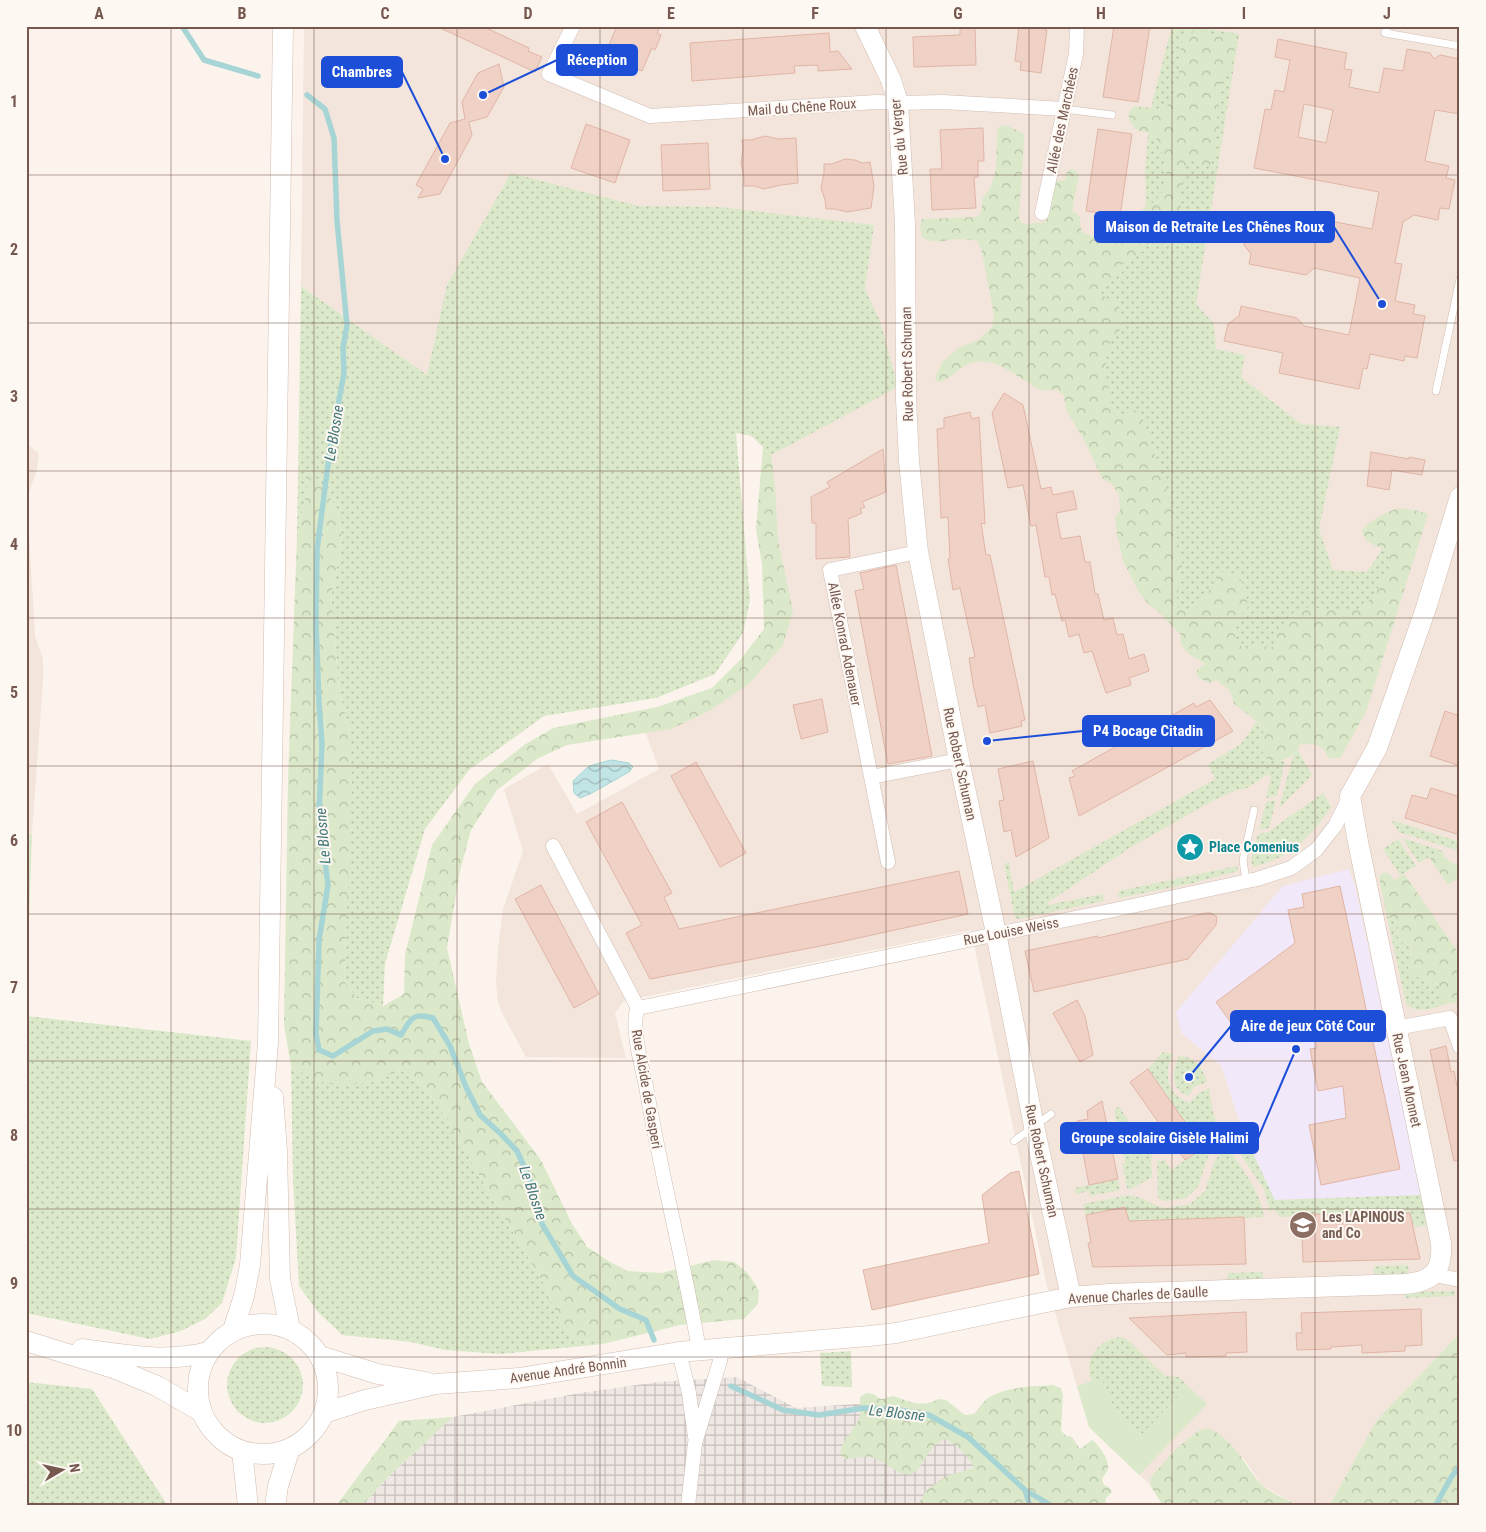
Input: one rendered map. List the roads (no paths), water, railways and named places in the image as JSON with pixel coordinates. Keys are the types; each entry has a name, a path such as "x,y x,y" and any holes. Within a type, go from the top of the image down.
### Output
{"street":[{"path":"233,1330 244,1296 250,1265 268,1043 283,26"},
{"name":"Mail du Chêne Roux","path":"573,26 549,74 650,116 867,103 943,102 1064,109"},
{"name":"Rue du Verger","path":"865,26 891,80 898,104 905,224"},
{"name":"Allée des Marchées","path":"1042,213 1076,54 1077,26"},
{"name":"Rue Robert Schuman","path":"905,224 906,399 909,461 918,552 958,760 996,933 1034,1126 1071,1297"},
{"path":"1350,796 1376,748 1426,608 1460,497"},
{"name":"Allée Konrad Adenauer","path":"888,862 830,570 918,552"},
{"path":"871,777 958,760"},
{"name":"Rue Louise Weiss","path":"638,1008 1246,881 1291,868 1316,850 1335,826 1350,796"},
{"name":"Rue Jean Monnet","path":"1350,796 1396,1028 1442,1242 1440,1265 1434,1275"},
{"path":"553,846 638,1008"},
{"name":"Rue Alcide de Gasperi","path":"638,1008 635,1014 637,1038 658,1156 699,1350"},
{"path":"1396,1028 1455,1017 1460,1046"},
{"path":"268,1043 277,1151 280,1279 290,1329"},
{"path":"1434,1275 1460,1280"},
{"name":"Avenue Charles de Gaulle","path":"699,1350 887,1334 1071,1297 1109,1294 1404,1284 1417,1283 1434,1275"},
{"path":"261,1323 276,1324 290,1329 307,1340 320,1356 326,1370 328,1399 324,1413 315,1428 304,1440 290,1448 274,1453 258,1454 242,1450 225,1442 211,1428 202,1412 198,1391 200,1371 209,1352 233,1330 247,1325 261,1323"},
{"path":"29,1342 161,1359 191,1357 209,1352"},
{"path":"29,1342 133,1376 157,1386 202,1412"},
{"path":"688,1506 696,1443 722,1349"},
{"name":"Avenue André Bonnin","path":"324,1413 365,1400 436,1384 519,1378 699,1350"},
{"path":"679,1352 689,1393 696,1443"},
{"name":"Avenue André Bonnin","path":"320,1356 378,1374 436,1384"},
{"path":"275,1506 278,1486 290,1448"},
{"path":"242,1450 248,1506"}],"lane":[{"path":"1387,26 1385,33 1460,46"},
{"path":"1064,109 1112,115"},
{"path":"1436,391 1460,279"},
{"path":"1246,881 1243,860 1254,810"},
{"path":"1014,1141 1051,1114"}],"water":[{"path":"611,760 629,763 633,767 629,772 590,794 580,798 574,793 573,781 589,766"}],"waterway":[{"name":"Le Blosne","path":"182,26 204,60 258,76"},
{"name":"Le Blosne","path":"307,95 325,109 334,138 337,221 347,325 343,348 344,373 330,449 317,550 316,623 322,744 319,813 328,885 319,940 316,1034 319,1050 333,1056 373,1031 387,1029 401,1035 413,1018 421,1016 433,1018 450,1046 466,1087 480,1115 517,1151 529,1177 542,1224 573,1276 620,1309 646,1320 654,1340"},
{"name":"Le Blosne","path":"731,1386 783,1410 819,1415 864,1408 899,1410 929,1415 968,1437 1025,1490 1030,1506"},
{"path":"1435,1506 1460,1466"},
{"path":"1025,1490 1052,1506"}],"place":[{"name":"Réception","path":"483,95"},
{"name":"Chambres","path":"445,159"},
{"name":"Maison de Retraite Les Chênes Roux","path":"1382,304"},
{"name":"P4 Bocage Citadin","path":"987,741"},
{"name":"Place Comenius","path":"1190,847"},
{"name":"Groupe scolaire Gisèle Halimi","path":"1296,1049"},
{"name":"Aire de jeux Côté Cour","path":"1189,1077"},
{"name":"Les LAPINOUS and Co","path":"1303,1225"}]}
